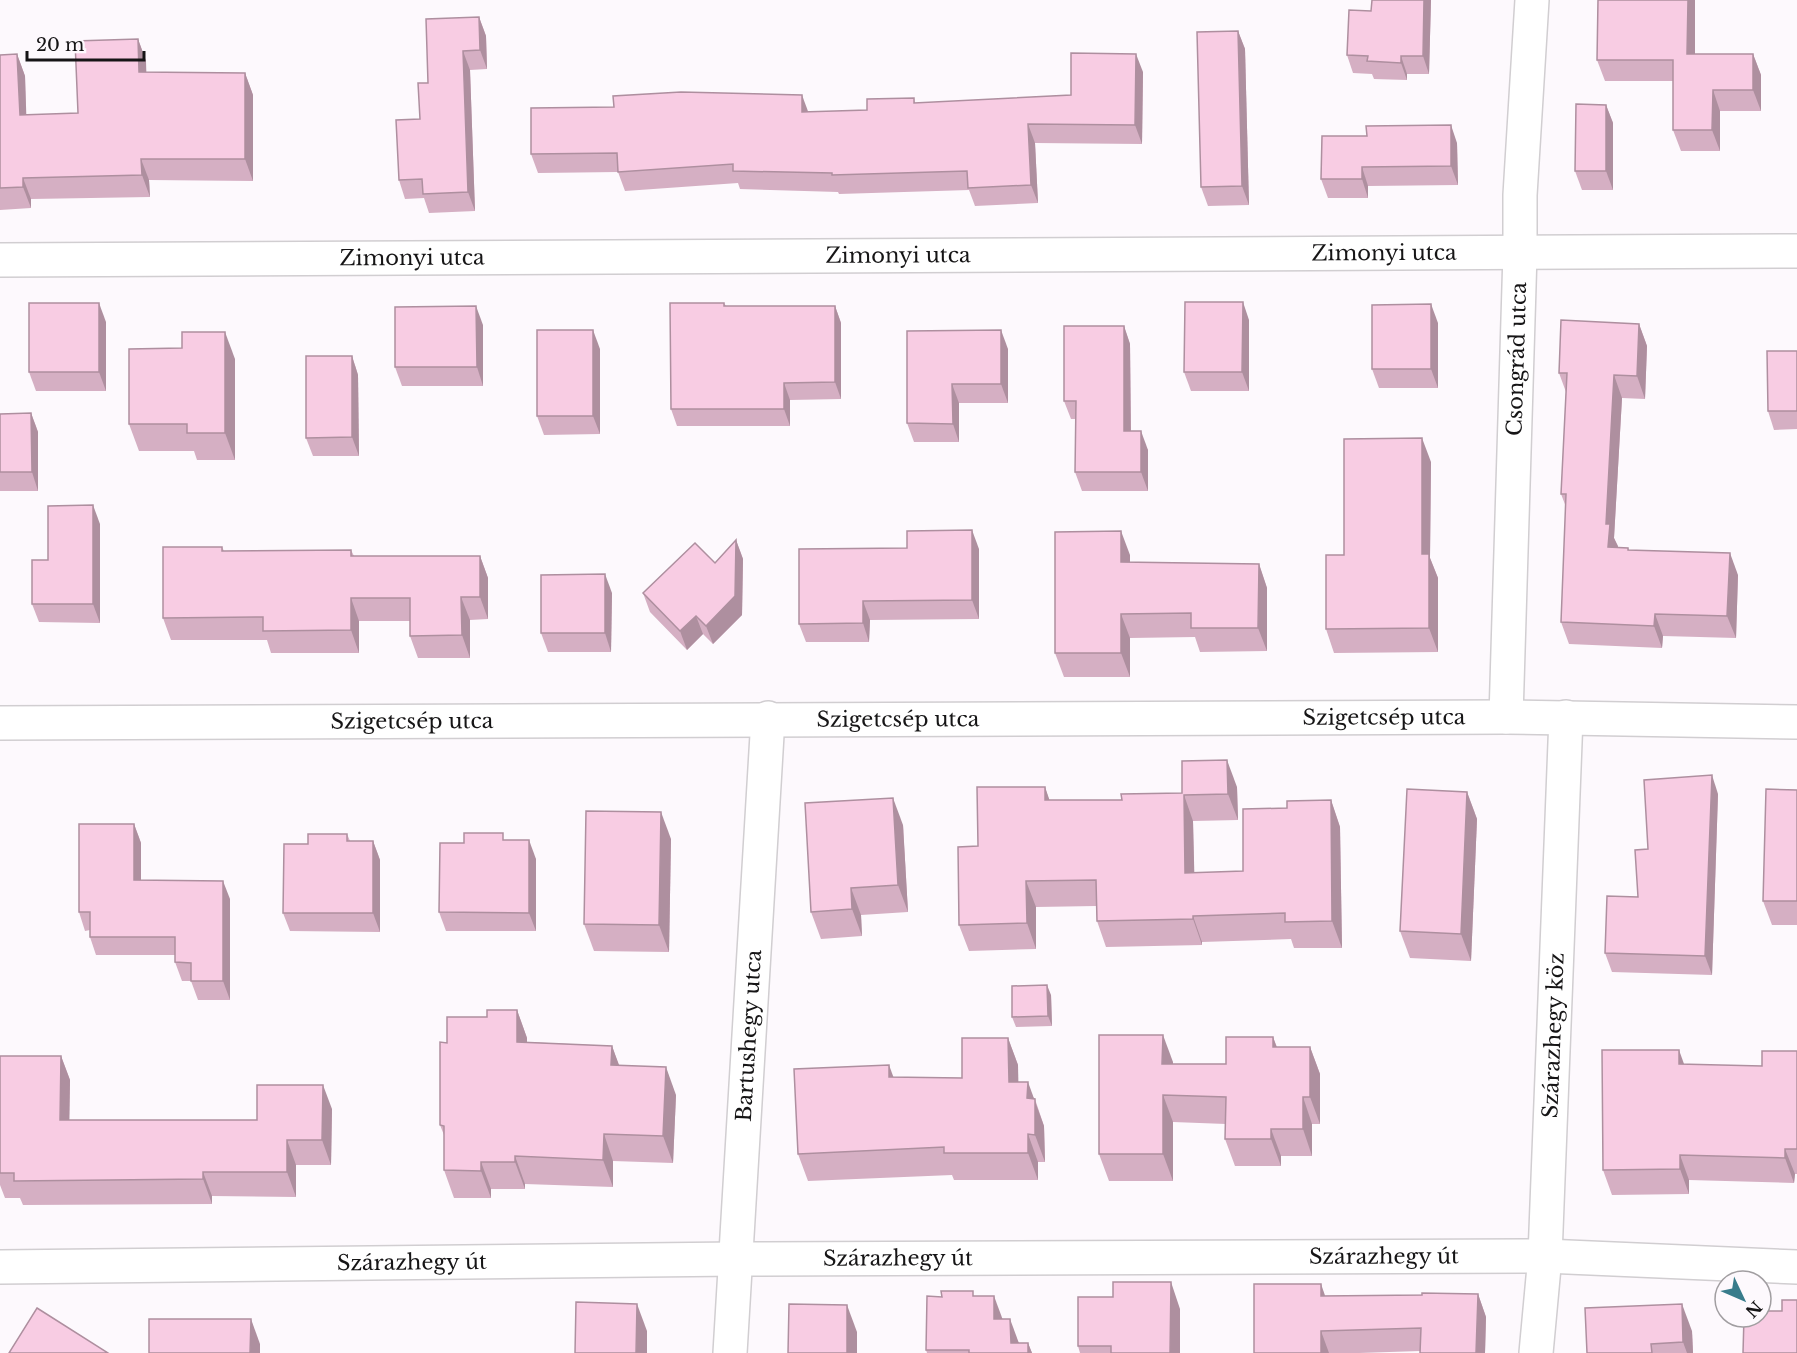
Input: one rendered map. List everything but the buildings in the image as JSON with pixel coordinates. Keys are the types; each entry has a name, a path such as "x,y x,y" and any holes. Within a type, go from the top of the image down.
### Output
{"street":[{"name":"Csongrád utca","path":"1506,717 1520,195 1532,0"},
{"name":"Zimonyi utca","path":"0,260 1797,251"},
{"name":"Szigetcsép utca","path":"0,723 768,718 1506,717 1797,722"},
{"name":"Szárazhegy köz","path":"1536,1353 1545,1256 1566,717"},
{"name":"Bartushegy utca","path":"730,1353 768,718"},
{"name":"Szárazhegy út","path":"0,1268 737,1259 1545,1256 1797,1267"}]}
